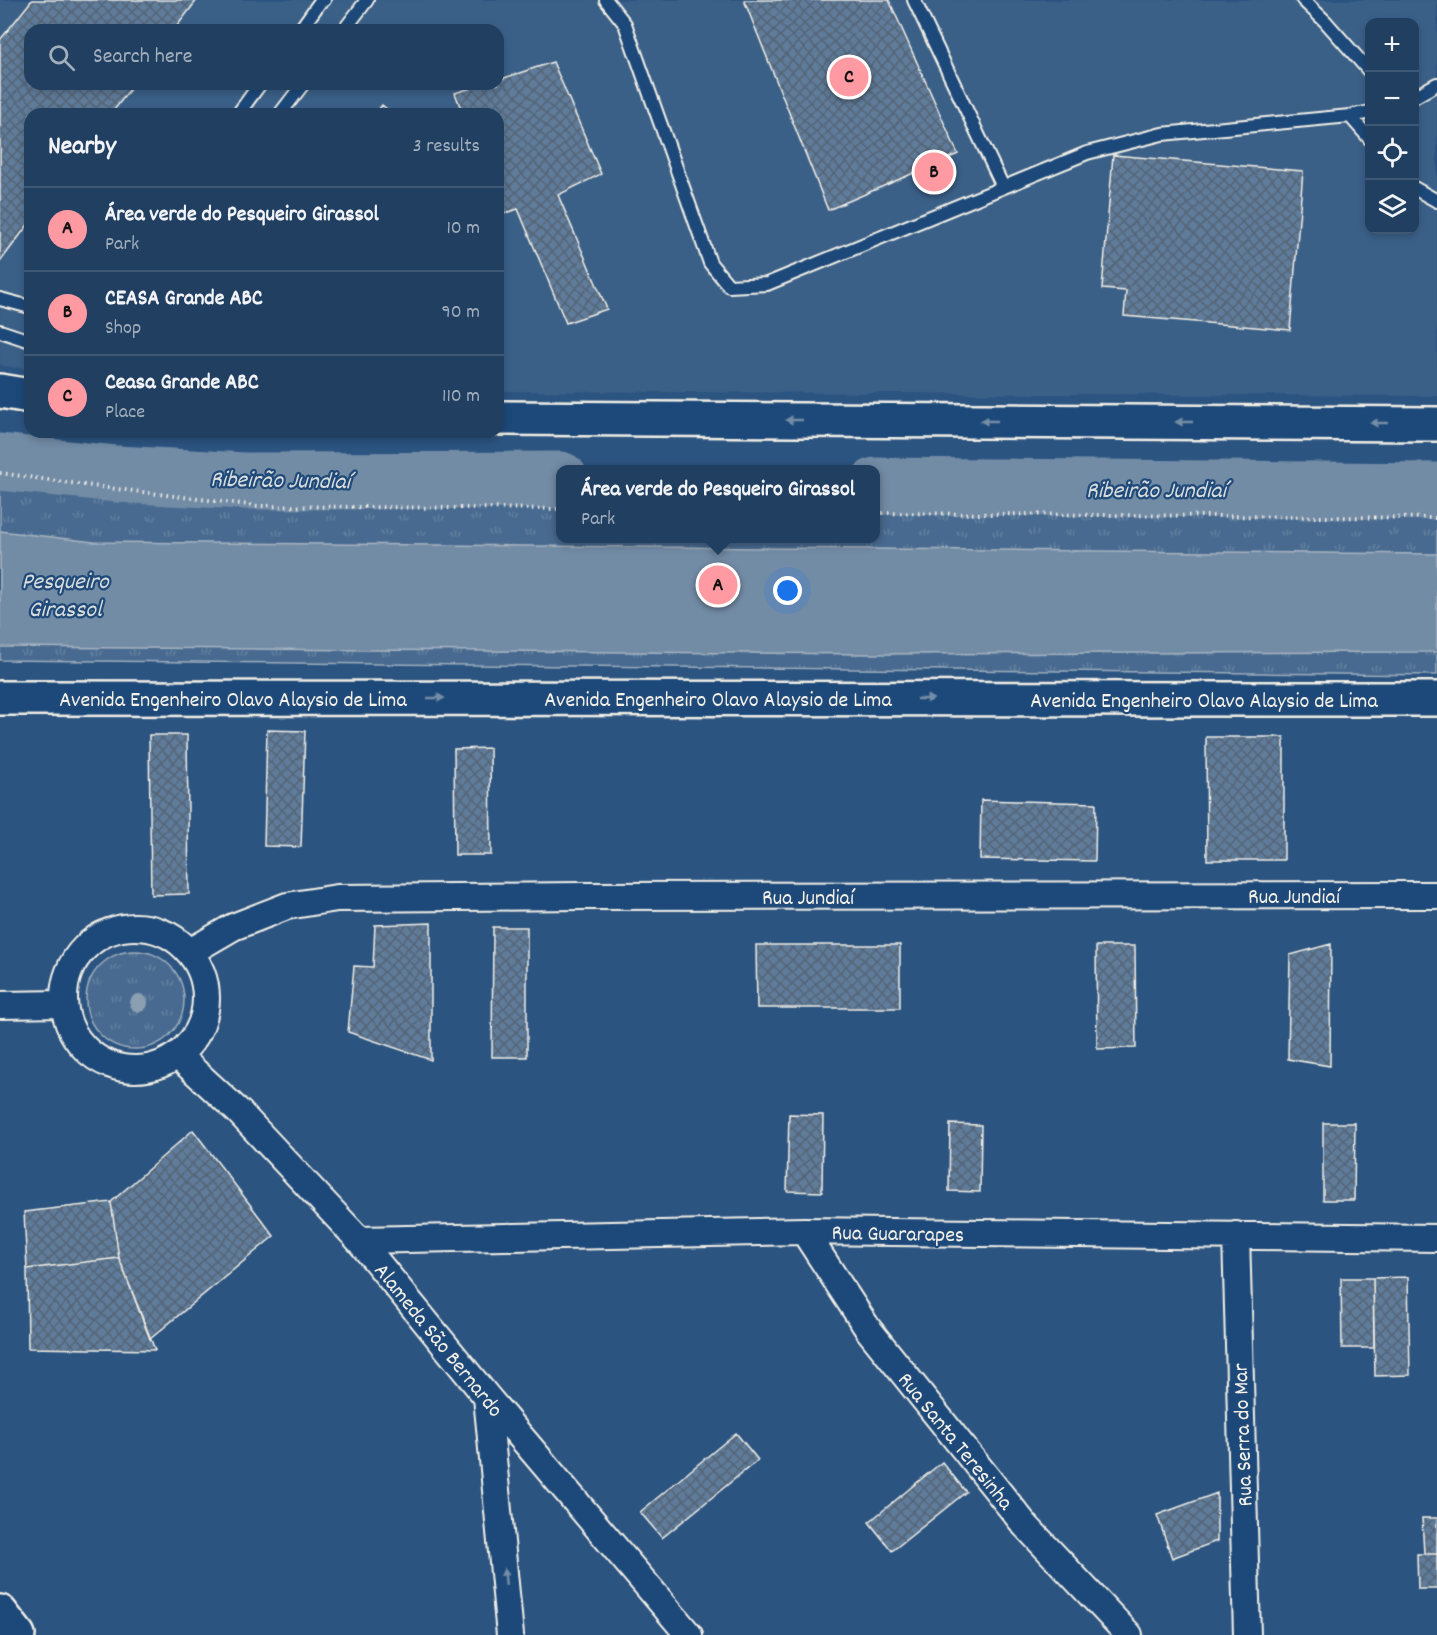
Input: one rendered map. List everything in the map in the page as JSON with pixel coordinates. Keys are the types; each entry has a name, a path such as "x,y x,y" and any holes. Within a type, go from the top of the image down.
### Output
{"main road":[{"path":"0,391 24,395"},
{"path":"504,418 1437,424"},
{"name":"Avenida Engenheiro Olavo Alaysio de Lima","path":"0,698 1437,699"},
{"path":"0,1612 18,1635"}],"street":[{"name":"Rua Jundiaí","path":"190,952 233,927 287,906 337,898 1437,895"},
{"path":"137,927 157,931 175,939 190,952 202,972 207,995 204,1018 199,1029 194,1039 178,1056 159,1066 138,1070 116,1067 96,1059 80,1044 69,1025 64,1004 65,985 71,966 83,949 98,937 117,930 137,927"},
{"path":"0,1005 64,1004"},
{"name":"Alameda São Bernardo","path":"178,1056 239,1112 359,1240 487,1397 688,1635"},
{"name":"Rua Guararapes","path":"359,1240 804,1231 1437,1238"},
{"name":"Rua Santa Teresinha","path":"804,1231 868,1329 1025,1525 1128,1635"},
{"name":"Rua Serra do Mar","path":"1236,1235 1246,1635"},
{"path":"487,1397 510,1635"}],"lane":[{"path":"304,24 320,2 324,0"},
{"path":"349,24 367,0"},
{"path":"606,0 625,24 710,263 729,286 767,284 1087,153 1162,134 1350,117 1365,113"},
{"path":"914,0 1002,187"},
{"path":"1303,0 1365,66"},
{"path":"1419,94 1437,84"},
{"path":"242,108 256,90"},
{"path":"285,108 298,90"},
{"path":"1350,117 1365,134"},
{"path":"1419,191 1437,201"},
{"path":"0,299 24,305"},
{"path":"0,331 24,339"}],"path":[{"path":"0,473 258,506 556,509"},
{"path":"880,513 1437,518"}],"shaded area":[{"path":"0,0 1437,0 1437,396 504,391 504,108 24,108 24,369 0,365"}],"green space":[{"name":"Pesqueiro Girassol","path":"0,478 90,493 556,499 556,543 880,543 880,503 1437,509 1437,675 0,660"},
{"path":"135,951 154,955 170,965 180,981 184,1000 180,1019 170,1035 154,1045 135,1049 116,1045 100,1035 90,1019 86,1000 90,981 100,965 116,955"}],"water":[{"name":"Pesqueiro Girassol","path":"0,531 94,542 1437,554 1437,652 868,654 0,647"}],"building":[{"path":"32,0 197,0 179,24 24,24 24,90 129,90 116,108 24,108 24,230 0,262 0,40"},
{"path":"744,0 889,0 958,154 828,210"},
{"path":"553,62 601,174 558,195 607,309 566,323 518,209 504,213 504,108 461,108 455,93 465,90 504,90 504,78"},
{"path":"1113,155 1303,171 1290,330 1124,316 1126,291 1102,289"},
{"path":"267,730 305,731 301,847 264,846"},
{"path":"149,735 187,735 189,894 151,895"},
{"path":"1206,737 1284,737 1284,860 1207,860"},
{"path":"490,748 491,855 455,855 454,749"},
{"path":"981,800 1096,803 1095,861 980,859"},
{"path":"431,923 431,1060 348,1032 354,966 373,967 375,925"},
{"path":"493,927 527,927 527,1057 492,1057"},
{"path":"1331,944 1330,1066 1288,1059 1290,955"},
{"path":"756,945 900,945 900,1008 757,1008"},
{"path":"1096,946 1135,946 1136,1048 1097,1049"},
{"path":"789,1114 823,1115 822,1192 787,1191"},
{"path":"1323,1123 1355,1123 1354,1200 1323,1200"},
{"path":"950,1124 981,1125 980,1192 949,1191"},
{"path":"193,1130 274,1236 150,1339 119,1258 111,1202"},
{"path":"111,1202 119,1258 27,1269 24,1212"},
{"path":"119,1258 155,1350 28,1348 27,1269"},
{"path":"1408,1277 1410,1375 1375,1376 1373,1278"},
{"path":"1341,1278 1373,1278 1374,1348 1342,1348"},
{"path":"736,1433 758,1460 662,1538 640,1512"},
{"path":"942,1462 966,1492 892,1551 869,1522"},
{"path":"1217,1493 1217,1541 1172,1558 1157,1515"},
{"path":"1422,1518 1437,1518 1437,1554 1424,1554"},
{"path":"1417,1554 1437,1554 1437,1589 1418,1589"}],"waterway":[{"name":"Ribeirão Jundiaí","path":"0,462 117,474 245,481 556,480"},
{"name":"Ribeirão Jundiaí","path":"880,486 1437,491"}],"place":[{"name":"Ceasa Grande ABC","path":"849,77"},
{"name":"CEASA Grande ABC","path":"934,172"},
{"name":"Área verde do Pesqueiro Girassol","path":"718,585"}]}
